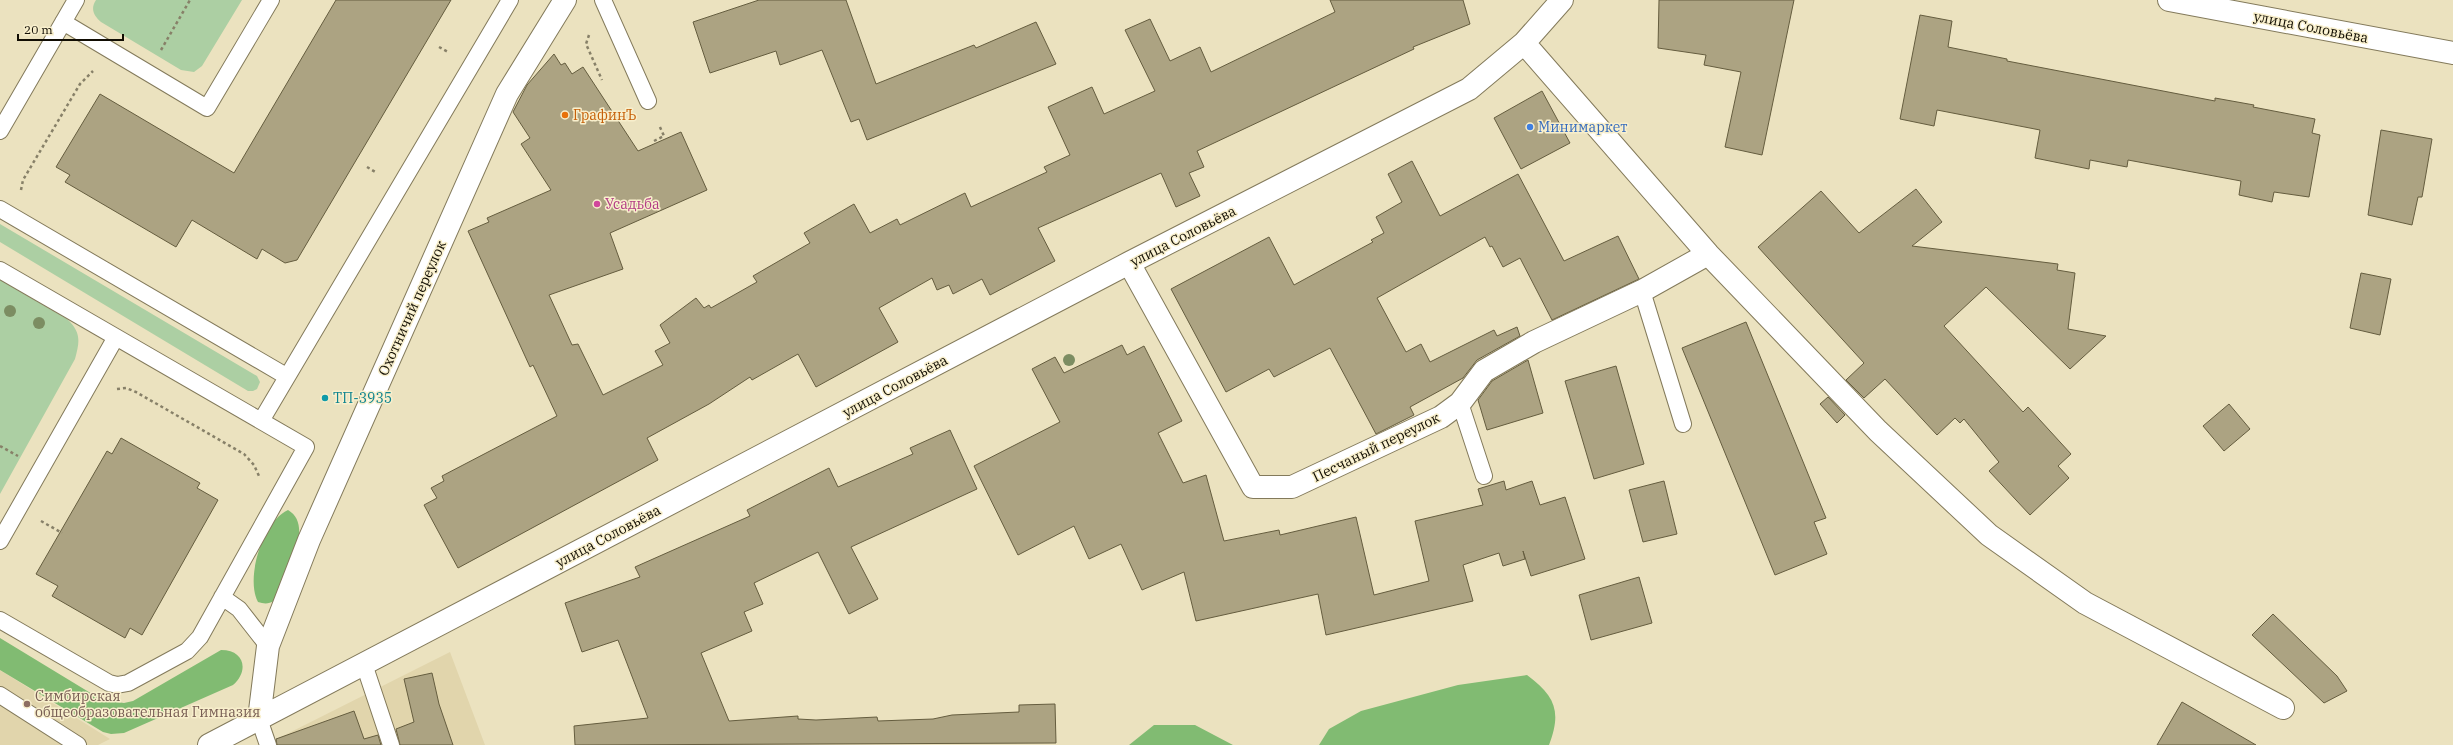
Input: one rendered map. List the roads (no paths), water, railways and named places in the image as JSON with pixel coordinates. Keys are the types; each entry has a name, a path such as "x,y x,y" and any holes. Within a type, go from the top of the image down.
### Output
{"street":[{"name":"Охотничий переулок","path":"259,719 268,646 309,540 507,94 565,0"},
{"name":"улица Соловьёва","path":"209,745 1130,263 1469,90 1524,43 1562,0"},
{"name":"улица Соловьёва","path":"2170,0 2453,53"},
{"path":"1524,43 1708,254 1878,431 1989,535 2085,603 2282,708"},
{"name":"Песчаный переулок","path":"1130,263 1253,487 1292,487 1440,417 1460,403 1484,371 1534,342 1642,291 1708,254"}],"lane":[{"path":"0,131 76,0"},
{"path":"63,22 207,108 271,0"},
{"path":"261,421 286,376 510,0"},
{"path":"603,0 648,101"},
{"path":"0,209 286,376"},
{"path":"0,270 306,447 200,637 187,651 128,683 117,685 109,683 0,620"},
{"path":"1642,291 1683,424"},
{"path":"0,541 116,337"},
{"path":"1460,403 1484,476"},
{"path":"222,597 239,609 268,646"},
{"path":"364,664 391,745"},
{"path":"0,695 78,745"},
{"path":"259,719 268,745"}],"place":[{"name":"ГрафинЪ","path":"565,115"},
{"name":"Минимаркет","path":"1530,127"},
{"name":"Усадьба","path":"597,204"},
{"name":"ТП-3935","path":"325,398"},
{"name":"Симбирская общеобразовательная Гимназия","path":"27,704"}]}
